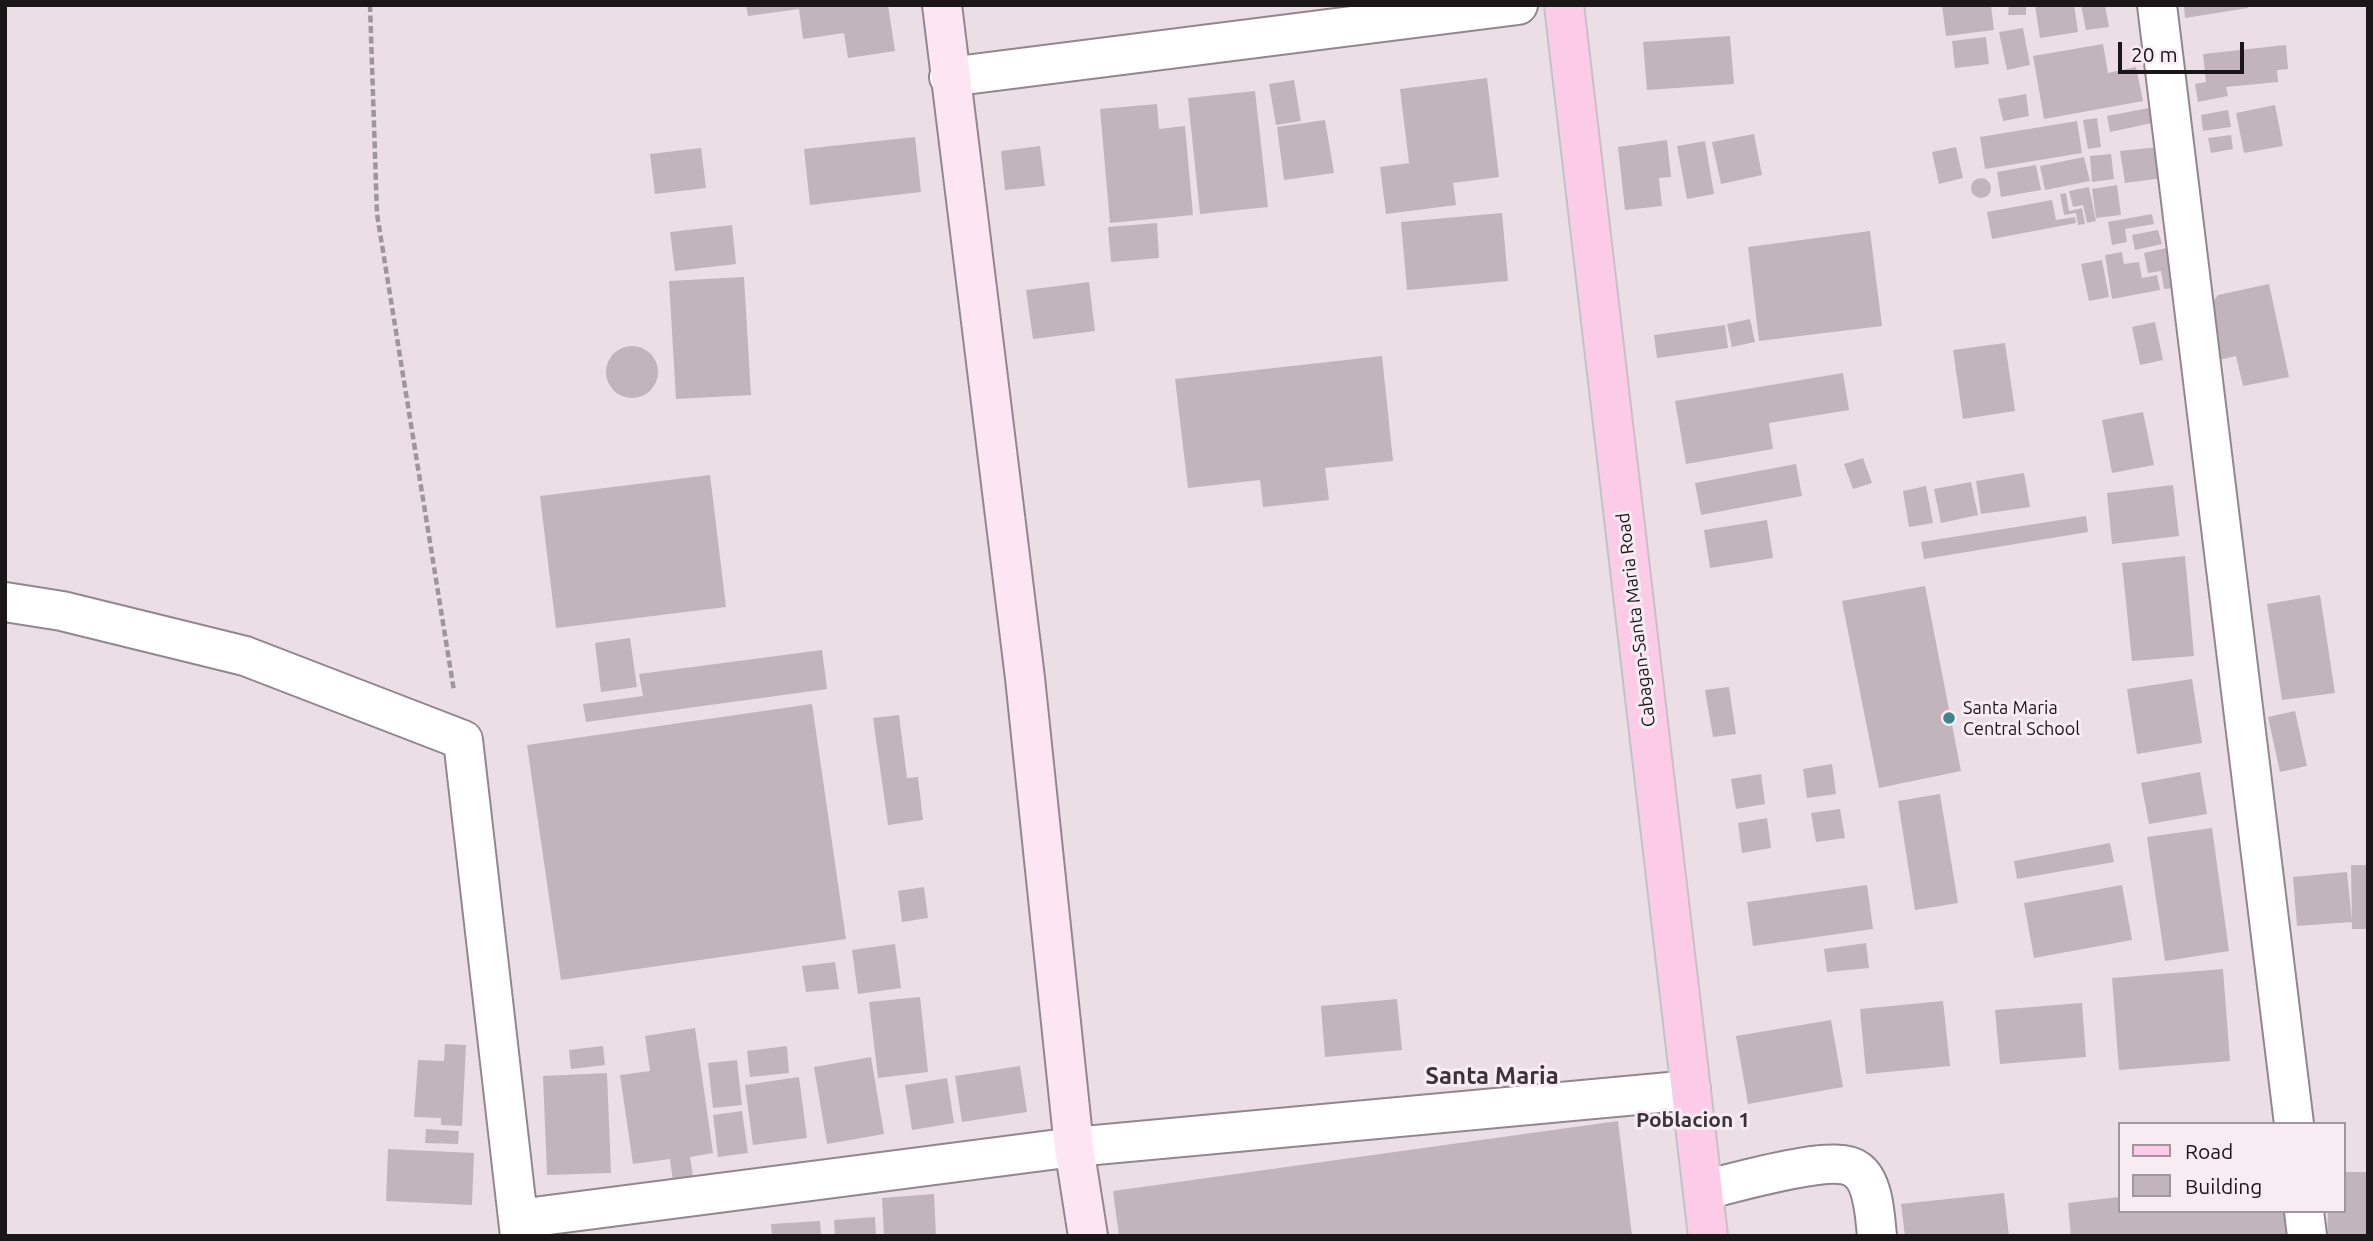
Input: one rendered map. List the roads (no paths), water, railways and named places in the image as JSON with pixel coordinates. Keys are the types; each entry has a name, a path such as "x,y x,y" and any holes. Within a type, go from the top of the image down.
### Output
{"main road":[{"name":"Cabagan-Santa Maria Road","path":"1564,5 1707,1236"}],"street":[{"path":"942,5 948,77 1026,678 1074,1147 1088,1236"},
{"path":"948,77 1518,5"},
{"path":"2157,5 2294,1122"},
{"path":"5,602 62,611 245,656 463,740 519,1227 1074,1147 1691,1090"},
{"path":"1703,1190 1826,1164 1850,1166 1860,1171 1868,1190 1874,1208 1877,1236"},
{"path":"2304,1213 2307,1236"}],"place":[{"name":"Santa Maria Central School","path":"1949,718"}],"district":[{"name":"Santa Maria","path":"1492,1076"},
{"name":"Poblacion 1","path":"1693,1120"}]}
